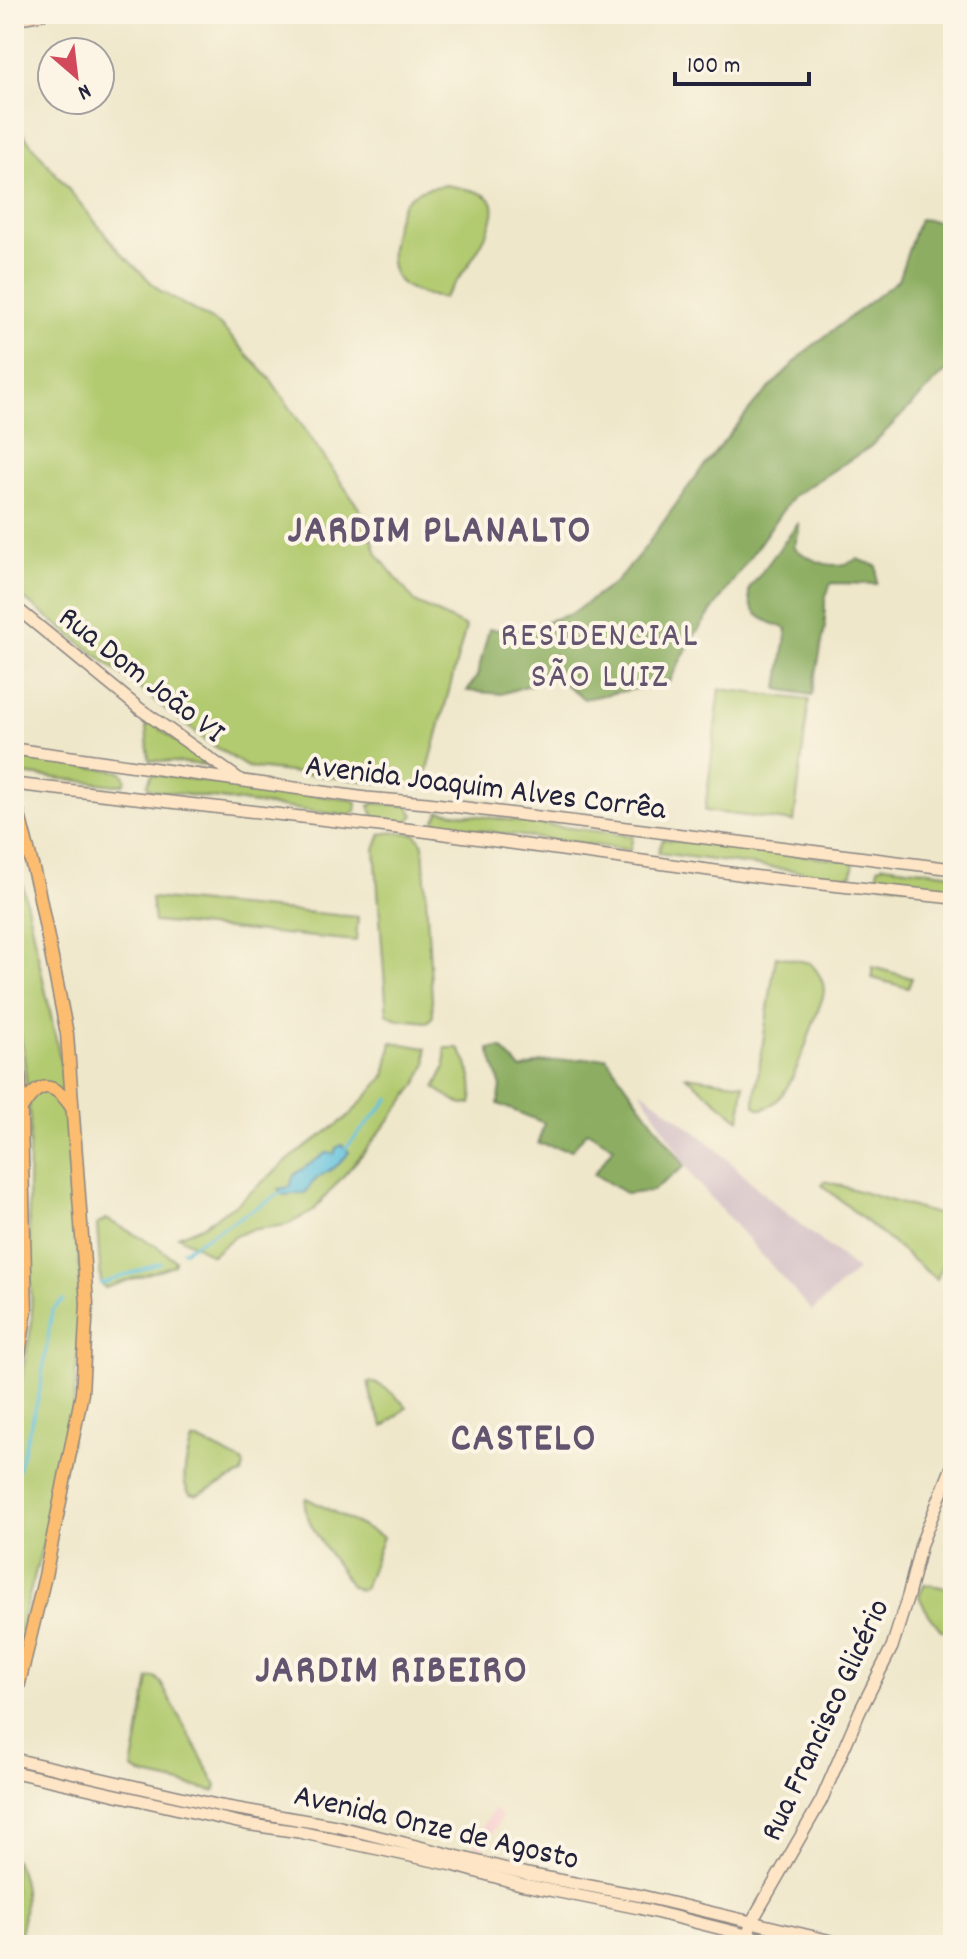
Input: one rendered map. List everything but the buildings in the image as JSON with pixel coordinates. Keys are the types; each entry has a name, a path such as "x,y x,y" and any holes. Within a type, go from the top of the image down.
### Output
{"main road":[{"path":"14,19 36,15"},
{"path":"14,29 36,15"},
{"name":"Rua Dom João VI","path":"14,606 140,709 241,780"},
{"name":"Avenida Joaquim Alves Corrêa","path":"14,749 366,798 953,869"},
{"name":"Avenida Joaquim Alves Corrêa","path":"14,784 423,831 775,879 953,898"},
{"path":"14,796 38,888 67,1034 87,1304 82,1393 45,1576 14,1704"},
{"path":"14,1032 21,1110 26,1310 14,1387"},
{"path":"21,1110 30,1095 46,1087 64,1095 74,1110"},
{"name":"Rua Francisco Glicério","path":"745,1941 751,1923 821,1801 892,1647 921,1544 953,1464"},
{"name":"Avenida Onze de Agosto","path":"14,1759 221,1806 336,1826 527,1874 642,1896 840,1944"},
{"name":"Avenida Onze de Agosto","path":"14,1772 246,1824 299,1832 453,1865 524,1885 639,1908 745,1941 786,1945"}],"shaded area":[{"path":"640,1089 710,1143 770,1200 857,1270 812,1311 695,1180"},
{"path":"493,1809 501,1818 482,1850 476,1850 474,1843"}],"green space":[{"path":"14,123 120,252 160,291 220,325 271,380 365,517 377,554 415,602 466,627 423,788 247,767 208,742 14,591"},
{"path":"447,185 481,193 490,199 493,208 492,220 478,250 443,298 426,295 403,285 392,268 391,257 397,220 405,202 421,190"},
{"path":"919,219 953,223 953,368 943,374 870,447 793,496 692,639 669,682 584,699 555,677 501,694 467,691 477,676 489,629 513,631 571,614 617,581 756,402 806,351 898,280"},
{"path":"798,524 794,548 809,557 824,564 841,565 857,559 877,566 877,584 831,583 825,599 825,627 812,695 778,689 787,629 759,616 749,598 749,589"},
{"path":"720,689 809,700 794,822 705,811"},
{"path":"151,722 207,765 149,760 146,728"},
{"path":"21,757 122,772 126,779 124,784 116,785 21,774 14,764"},
{"path":"152,774 352,800 357,802 356,811 349,816 151,790 147,785"},
{"path":"375,803 408,806 414,815 408,822 375,818 369,806"},
{"path":"440,811 633,836 630,850 439,825 435,820"},
{"path":"381,834 416,834 423,844 433,1016 428,1022 397,1019 387,1014 375,849"},
{"path":"663,839 854,861 852,874 844,877 658,853"},
{"path":"14,845 71,1121 82,1304 70,1443 20,1630 20,1643 14,1642 14,1422 32,1322 28,1187 30,1121 23,1050 14,1001"},
{"path":"884,865 953,874 953,891 881,882 878,867"},
{"path":"151,898 358,917 356,941 154,922"},
{"path":"776,956 810,963 820,976 824,991 801,1059 787,1087 770,1106 760,1109 755,1105 755,1095"},
{"path":"872,967 912,978 908,988 872,978"},
{"path":"392,1042 426,1048 427,1063 417,1084 366,1150 312,1212 286,1225 250,1230 235,1236 212,1255 178,1236 202,1226 239,1202 292,1157 349,1116 385,1076"},
{"path":"445,1048 459,1048 466,1061 472,1082 471,1104 462,1105 435,1088 445,1068"},
{"path":"501,1048 521,1069 541,1062 606,1057 685,1166 652,1191 627,1194 594,1174 614,1147 587,1131 572,1150 538,1144 544,1123 498,1104 501,1087 489,1049"},
{"path":"686,1076 744,1084 740,1120"},
{"path":"825,1181 953,1219 953,1233 937,1280 822,1185"},
{"path":"106,1219 155,1245 175,1260 174,1265 105,1288 101,1284 97,1225"},
{"path":"368,1382 384,1387 407,1407 384,1427 374,1407"},
{"path":"198,1440 242,1462 242,1474 197,1495 190,1494 185,1483 185,1471 192,1441"},
{"path":"306,1498 383,1537 364,1589 351,1586 321,1542 308,1517"},
{"path":"924,1584 953,1589 953,1624 945,1630 941,1630 921,1601 919,1596"},
{"path":"155,1677 217,1786 214,1791 146,1776 132,1769 149,1678"},
{"path":"14,1858 25,1901 16,1945 14,1945"}],"water":[{"path":"342,1145 349,1152 344,1159 316,1179 305,1193 283,1195 278,1189 290,1187 294,1175 326,1153 334,1154 336,1148"}],"waterway":[{"path":"345,1149 390,1098"},
{"path":"183,1251 283,1192"},
{"path":"101,1284 160,1263"},
{"path":"14,1484 39,1395 52,1311 63,1300"}],"district":[{"name":"JARDIM PLANALTO","path":"440,527"},
{"name":"RESIDENCIAL SÃO LUIZ","path":"600,652"},
{"name":"CASTELO","path":"524,1435"},
{"name":"JARDIM RIBEIRO","path":"392,1667"}]}
